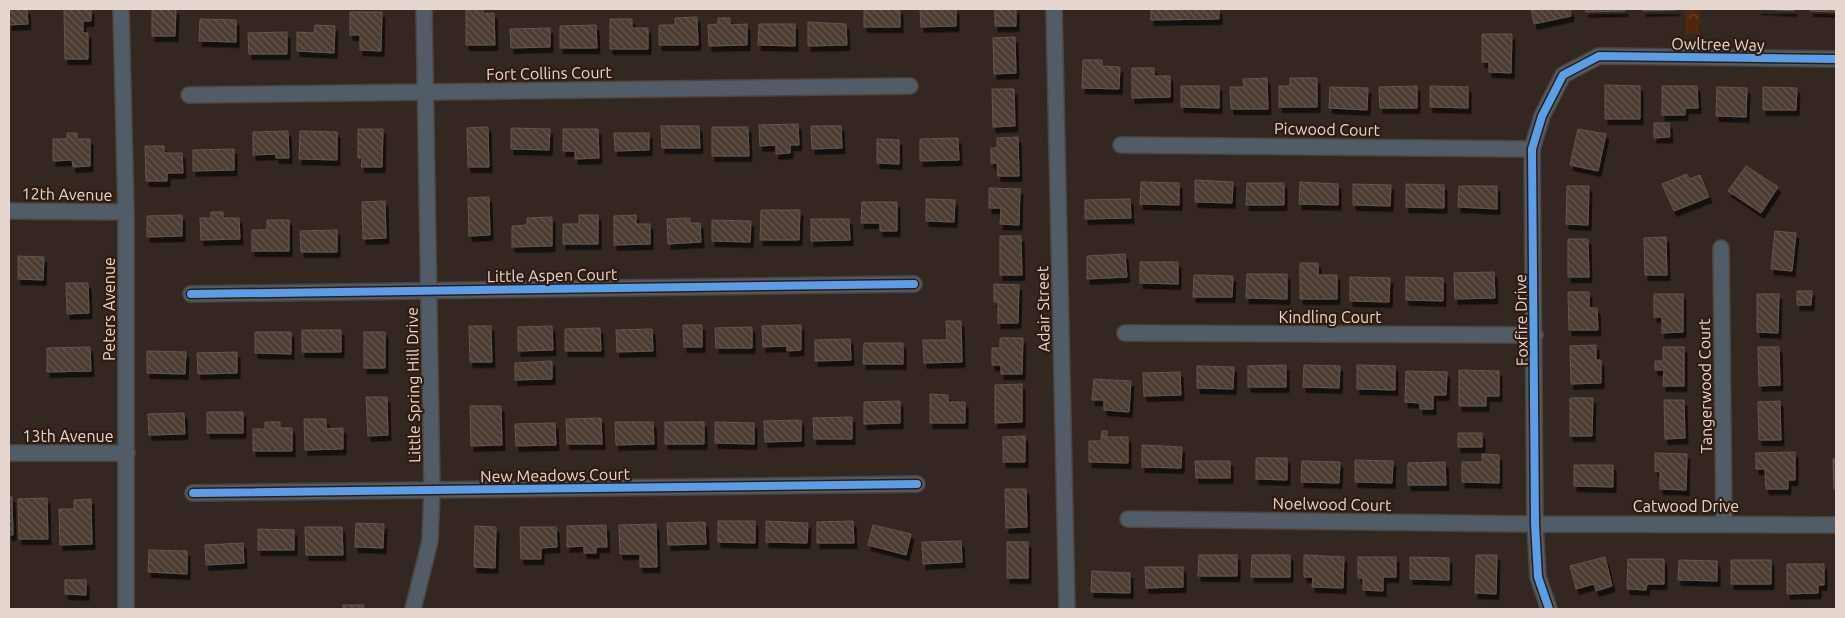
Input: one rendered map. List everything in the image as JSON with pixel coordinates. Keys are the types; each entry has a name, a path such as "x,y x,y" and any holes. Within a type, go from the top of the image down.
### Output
{"street":[{"name":"Peters Avenue","path":"121,9 126,212 126,609"},
{"name":"Little Spring Hill Drive","path":"413,609 430,541 432,490 424,9"},
{"name":"Adair Street","path":"1054,9 1067,609"},
{"name":"Owltree Way","path":"1599,56 1836,59"},
{"name":"Foxfire Drive","path":"1549,609 1538,577 1535,524 1535,335 1532,149 1542,116 1563,75 1599,56"},
{"name":"Fort Collins Court","path":"189,95 910,86"},
{"name":"Picwood Court","path":"1121,145 1532,149"},
{"name":"12th Avenue","path":"9,211 126,212"},
{"name":"Tangerwood Court","path":"1721,248 1724,523"},
{"name":"Little Aspen Court","path":"191,294 914,284"},
{"name":"Kindling Court","path":"1124,333 1535,335"},
{"name":"13th Avenue","path":"9,453 127,453"},
{"name":"New Meadows Court","path":"193,493 917,484"},
{"name":"Noelwood Court","path":"1128,519 1535,524"},
{"name":"Catwood Drive","path":"1535,524 1724,523 1836,525"}],"green space":[{"path":"1685,9 1700,9 1699,35 1685,34"}],"building":[{"path":"9,9 27,9 28,24 9,25"},
{"path":"64,9 91,9 91,21 83,21 83,33 88,33 88,59 65,59"},
{"path":"152,9 176,9 175,36 152,36"},
{"path":"466,9 483,9 483,14 494,13 495,45 466,45"},
{"path":"864,9 900,9 900,27 864,27"},
{"path":"920,9 956,9 956,26 921,27"},
{"path":"995,9 1016,9 1016,26 995,26"},
{"path":"1151,9 1219,9 1219,19 1151,20"},
{"path":"1531,9 1570,9 1571,16 1534,24"},
{"path":"1586,9 1625,9 1625,11 1586,12"},
{"path":"1643,9 1677,9 1677,10 1643,11"},
{"path":"1758,9 1794,9 1794,11"},
{"path":"1811,9 1836,9 1836,12 1810,11"},
{"path":"350,12 382,12 381,51 360,50 360,35 350,35"},
{"path":"697,17 698,45 659,45 659,25 675,25 675,18"},
{"path":"718,18 730,18 730,25 747,24 747,45 709,46 708,25 718,24"},
{"path":"200,19 236,20 236,42 199,41"},
{"path":"610,19 632,19 632,28 648,28 648,49 610,49"},
{"path":"808,22 846,24 847,45 808,46"},
{"path":"759,24 795,24 795,46 758,45"},
{"path":"315,25 335,26 334,53 297,51 297,32 314,33"},
{"path":"596,25 597,48 560,48 560,26"},
{"path":"550,28 550,47 511,48 510,29"},
{"path":"287,32 287,54 249,54 248,33"},
{"path":"1482,34 1512,34 1511,73 1489,72 1489,62 1482,62"},
{"path":"1015,37 1016,73 994,74 993,38"},
{"path":"1083,60 1102,60 1102,66 1120,67 1119,89 1082,88"},
{"path":"1132,68 1154,68 1154,76 1170,76 1170,97 1132,98"},
{"path":"1267,78 1268,109 1231,109 1230,87 1244,87 1243,79"},
{"path":"1290,78 1317,78 1317,107 1279,107 1279,86 1290,86"},
{"path":"1605,85 1640,86 1640,119 1605,119"},
{"path":"1181,86 1219,86 1219,108 1181,107"},
{"path":"1417,86 1417,108 1380,108 1379,87"},
{"path":"1430,86 1468,87 1468,108 1430,107"},
{"path":"1662,86 1697,86 1698,108 1685,108 1685,115 1662,115"},
{"path":"1330,87 1368,88 1367,110 1329,108"},
{"path":"1717,87 1747,88 1746,117 1716,116"},
{"path":"1763,87 1797,88 1796,110 1763,110"},
{"path":"992,89 1014,89 1015,126 993,127"},
{"path":"1654,123 1669,123 1670,137 1654,138"},
{"path":"798,124 799,145 790,145 790,153 776,154 776,145 760,146 759,125"},
{"path":"661,126 699,126 700,148 662,148"},
{"path":"811,126 841,126 842,148 812,149"},
{"path":"488,127 489,167 468,167 467,128"},
{"path":"712,127 748,127 749,156 712,156"},
{"path":"511,128 550,129 549,150 511,149"},
{"path":"358,129 383,129 382,167 361,167 362,158 358,158"},
{"path":"563,129 598,129 599,158 575,159 575,151 563,151"},
{"path":"1578,129 1606,134 1598,171 1570,165"},
{"path":"288,131 289,158 276,158 276,154 253,155 253,132"},
{"path":"300,131 337,132 337,160 299,159"},
{"path":"67,133 77,133 77,139 90,139 90,166 73,167 72,160 53,161 53,139 67,139"},
{"path":"614,133 649,133 649,150 615,151"},
{"path":"1018,137 1019,176 998,176 997,163 991,163 991,148 997,148 997,138"},
{"path":"958,138 959,160 920,161 920,139"},
{"path":"877,139 899,140 899,164 877,163"},
{"path":"145,146 164,146 164,153 182,153 183,173 167,173 167,181 146,181"},
{"path":"234,149 234,170 193,171 193,150"},
{"path":"1746,166 1778,187 1761,213 1728,191"},
{"path":"1687,174 1689,179 1700,175 1709,197 1674,211 1662,184"},
{"path":"1195,180 1233,182 1232,203 1195,202"},
{"path":"1141,182 1179,183 1179,205 1140,204"},
{"path":"1300,182 1338,184 1338,205 1299,204"},
{"path":"1247,183 1284,183 1284,205 1246,205"},
{"path":"1353,184 1391,185 1390,206 1353,205"},
{"path":"1406,184 1444,185 1444,208 1406,207"},
{"path":"1459,186 1497,186 1497,209 1458,207"},
{"path":"1567,186 1589,186 1588,225 1566,224"},
{"path":"989,188 1020,189 1019,225 1000,224 1001,208 989,208"},
{"path":"489,197 490,235 469,236 468,198"},
{"path":"926,199 955,200 954,222 926,221"},
{"path":"1130,199 1131,218 1085,219 1085,200"},
{"path":"385,201 386,238 363,239 362,202"},
{"path":"862,202 897,202 897,231 880,231 880,223 861,223"},
{"path":"761,210 800,210 799,240 760,240"},
{"path":"211,212 223,212 223,218 239,218 240,239 201,240 200,218 211,218"},
{"path":"182,215 182,236 147,237 147,216"},
{"path":"579,215 598,215 598,244 563,244 563,224 579,224"},
{"path":"636,215 636,224 650,224 650,244 614,245 614,216"},
{"path":"552,217 552,246 512,247 512,226 527,225 527,218"},
{"path":"690,218 690,223 700,223 701,242 668,244 667,219"},
{"path":"811,219 849,219 850,240 811,241"},
{"path":"267,220 289,220 289,251 252,251 252,230 267,230"},
{"path":"712,220 751,221 750,242 712,241"},
{"path":"337,230 337,252 301,252 300,231"},
{"path":"1775,231 1796,233 1792,271 1771,269"},
{"path":"1000,236 1021,236 1022,275 1000,275"},
{"path":"1666,237 1667,275 1645,275 1644,238"},
{"path":"1568,239 1588,239 1589,277 1568,277"},
{"path":"1125,254 1127,277 1087,279 1087,256"},
{"path":"18,256 44,257 43,280 18,279"},
{"path":"1140,262 1178,262 1178,284 1140,283"},
{"path":"1300,263 1318,263 1318,275 1337,275 1337,299 1300,299"},
{"path":"1494,272 1495,298 1455,299 1454,273"},
{"path":"1247,274 1287,274 1287,299 1246,298"},
{"path":"1194,275 1233,276 1232,297 1193,297"},
{"path":"1350,277 1390,278 1389,302 1350,301"},
{"path":"1406,277 1443,278 1443,301 1406,300"},
{"path":"66,283 88,283 89,313 67,314"},
{"path":"994,284 1019,285 1018,323 998,323 998,302 994,302"},
{"path":"1797,291 1812,291 1811,305 1797,305"},
{"path":"1568,292 1589,292 1589,308 1597,308 1598,330 1569,330"},
{"path":"1654,294 1683,294 1683,332 1662,333 1662,317 1654,317"},
{"path":"1757,294 1779,294 1778,333 1757,332"},
{"path":"946,321 961,321 962,362 924,363 923,340 947,340"},
{"path":"683,325 702,325 702,347 684,347"},
{"path":"801,325 801,350 787,351 787,346 763,347 762,326"},
{"path":"469,326 491,326 492,362 470,362"},
{"path":"552,326 553,350 518,351 518,327"},
{"path":"752,327 752,348 716,348 715,328"},
{"path":"600,328 601,351 565,351 565,329"},
{"path":"652,329 653,351 617,352 616,330"},
{"path":"302,330 341,330 341,352 302,352"},
{"path":"255,332 291,332 291,354 255,353"},
{"path":"364,332 385,332 385,368 364,368"},
{"path":"1000,338 1023,338 1022,374 1001,374 1001,365 992,365 992,348 1000,348"},
{"path":"850,339 851,360 815,361 815,340"},
{"path":"864,343 903,343 903,364 863,364"},
{"path":"1596,345 1596,360 1601,360 1601,383 1571,384 1570,346"},
{"path":"90,347 91,371 47,372 47,348"},
{"path":"1663,347 1684,347 1684,386 1663,386 1664,370 1655,370 1655,361 1663,361"},
{"path":"1758,347 1779,347 1780,385 1759,386"},
{"path":"147,351 186,352 185,374 147,373"},
{"path":"237,352 237,373 198,374 197,353"},
{"path":"552,361 552,379 515,380 515,363"},
{"path":"1286,365 1286,387 1248,387 1248,366"},
{"path":"1304,365 1340,366 1339,388 1303,387"},
{"path":"1357,365 1395,366 1395,390 1357,389"},
{"path":"1197,366 1234,367 1233,389 1197,388"},
{"path":"1459,370 1499,371 1499,396 1486,396 1486,406 1459,406"},
{"path":"1406,371 1447,372 1446,395 1433,395 1433,409 1420,409 1420,403 1405,402"},
{"path":"1180,372 1181,395 1144,396 1143,373"},
{"path":"1094,379 1131,381 1129,412 1104,410 1104,400 1092,400"},
{"path":"1022,384 1022,422 995,423 995,385"},
{"path":"930,394 948,395 948,402 965,402 965,423 930,423"},
{"path":"366,397 387,397 388,435 368,436"},
{"path":"1570,398 1593,398 1592,436 1570,436"},
{"path":"1664,400 1684,400 1685,438 1665,439"},
{"path":"900,401 900,423 864,424 864,402"},
{"path":"1780,401 1781,440 1759,440 1758,402"},
{"path":"470,406 501,406 502,445 471,446"},
{"path":"207,412 243,412 243,433 207,433"},
{"path":"184,413 185,434 149,435 148,414"},
{"path":"852,417 852,439 814,439 813,418"},
{"path":"601,418 602,444 567,444 566,419"},
{"path":"304,419 326,419 326,429 343,428 343,449 305,450"},
{"path":"801,420 801,441 765,442 764,421"},
{"path":"265,422 280,422 280,428 292,428 292,451 253,451 253,429 265,429"},
{"path":"615,422 653,422 654,444 616,445"},
{"path":"665,422 704,422 704,444 665,444"},
{"path":"715,422 754,423 754,444 715,443"},
{"path":"555,423 556,445 516,446 515,424"},
{"path":"1102,431 1107,431 1107,437 1128,437 1128,463 1089,462 1089,441 1101,441"},
{"path":"1458,433 1482,433 1482,447 1458,447"},
{"path":"1025,436 1025,462 1003,462 1003,437"},
{"path":"1142,445 1182,447 1181,468 1142,467"},
{"path":"1795,452 1795,480 1788,480 1788,489 1766,489 1765,469 1756,469 1756,453"},
{"path":"1655,453 1687,454 1686,490 1660,489 1660,472 1655,471"},
{"path":"1482,454 1499,455 1499,483 1462,482 1462,462 1482,462"},
{"path":"1256,458 1287,458 1287,480 1256,479"},
{"path":"1833,459 1836,459 1836,489 1834,489"},
{"path":"1355,460 1393,461 1392,483 1355,482"},
{"path":"1195,461 1230,461 1230,478 1196,478"},
{"path":"1302,461 1340,462 1339,483 1301,482"},
{"path":"1445,462 1446,485 1408,485 1408,463"},
{"path":"1574,465 1613,465 1613,487 1574,486"},
{"path":"1005,489 1026,489 1027,527 1006,528"},
{"path":"9,497 12,497 13,535 9,535"},
{"path":"47,498 48,539 19,539 18,499"},
{"path":"91,499 92,544 60,545 59,509 74,509 74,500"},
{"path":"718,521 755,521 755,543 718,542"},
{"path":"766,521 808,523 807,543 766,542"},
{"path":"853,521 854,543 817,543 817,522"},
{"path":"705,522 706,544 668,545 667,523"},
{"path":"356,523 384,524 383,548 355,547"},
{"path":"656,524 657,567 640,567 640,554 620,554 619,525"},
{"path":"606,525 607,547 596,547 596,553 584,553 584,546 567,547 567,526"},
{"path":"873,525 911,534 906,555 868,545"},
{"path":"475,526 496,527 495,568 474,567"},
{"path":"305,527 342,527 343,555 306,555"},
{"path":"520,527 556,527 557,547 541,548 541,559 521,559"},
{"path":"258,529 294,530 294,550 258,550"},
{"path":"961,541 962,562 923,564 922,542"},
{"path":"1007,542 1028,542 1028,578 1007,578"},
{"path":"243,543 244,563 206,565 205,545"},
{"path":"149,550 187,551 187,574 148,572"},
{"path":"1199,555 1237,555 1237,576 1198,576"},
{"path":"1252,555 1290,555 1290,577 1251,577"},
{"path":"1304,555 1344,557 1343,588 1312,587 1313,577 1304,577"},
{"path":"1476,555 1497,555 1496,594 1475,593"},
{"path":"1358,557 1396,557 1396,577 1383,577 1383,591 1363,590 1363,578 1358,578"},
{"path":"1410,557 1449,558 1449,580 1410,579"},
{"path":"1605,557 1612,586 1596,591 1594,584 1576,589 1570,566"},
{"path":"1628,559 1664,559 1664,584 1647,584 1646,590 1627,589"},
{"path":"1679,560 1717,561 1717,581 1678,580"},
{"path":"1731,560 1771,560 1771,584 1731,584"},
{"path":"1787,564 1824,564 1824,585 1818,585 1818,593 1787,594"},
{"path":"1145,567 1183,567 1183,587 1146,588"},
{"path":"1092,571 1130,573 1130,593 1091,592"},
{"path":"65,580 86,580 86,595 65,594"},
{"path":"343,605 364,605 363,609 343,609"}],"cycle path":[{"path":"1549,609 1538,577 1535,524 1532,149 1542,116 1563,75 1599,56 1836,59"},
{"path":"191,294 914,284"},
{"path":"193,493 917,484"}]}
